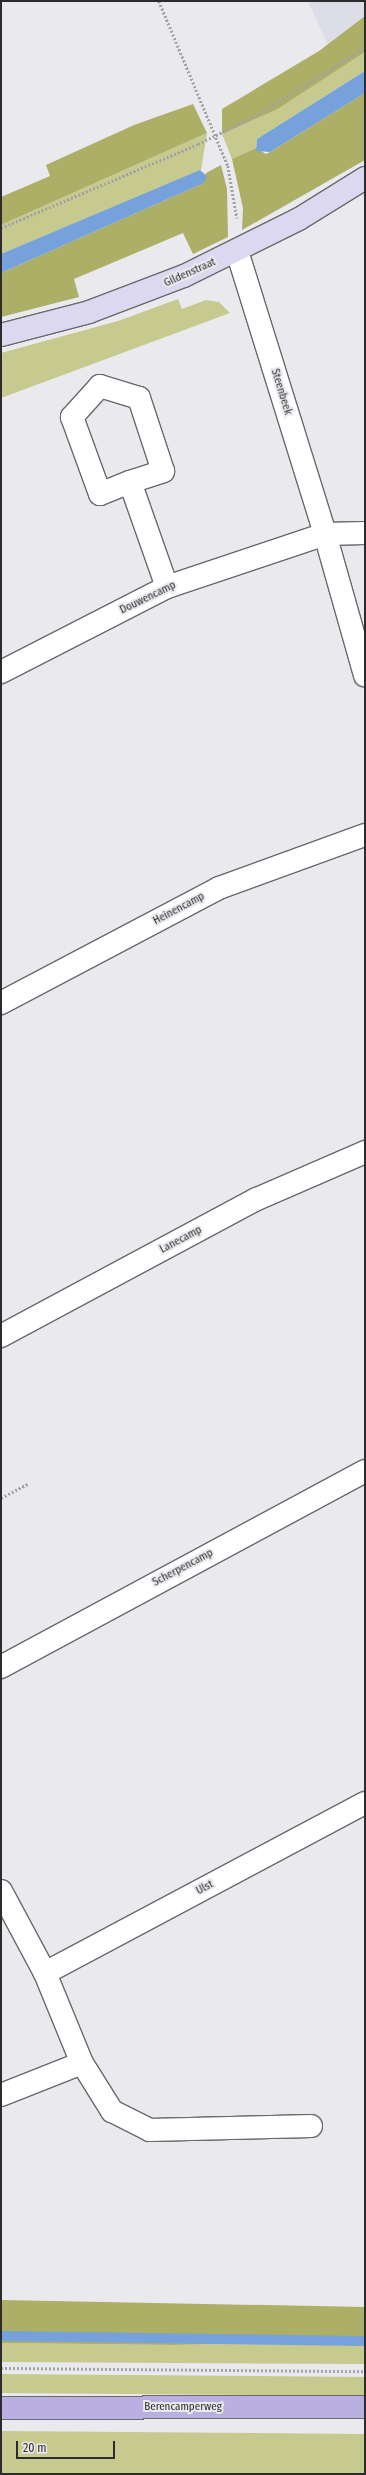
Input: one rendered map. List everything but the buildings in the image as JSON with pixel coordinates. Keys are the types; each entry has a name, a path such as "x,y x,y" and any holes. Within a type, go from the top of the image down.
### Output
{"main road":[{"name":"Berencamperweg","path":"1,2408 365,2407"}],"street":[{"name":"Gildenstraat","path":"1,335 129,298 237,251 365,178"},
{"name":"Steenbeek","path":"237,251 326,534 365,675"},
{"path":"100,386 139,398 163,471 130,482 100,494 72,417 100,386"},
{"path":"130,482 167,587"},
{"path":"326,534 365,533"},
{"name":"Douwencamp","path":"1,672 167,587 326,534"},
{"name":"Heinencamp","path":"1,1002 219,888 365,835"},
{"name":"Lanecamp","path":"1,1336 257,1199 365,1152"},
{"name":"Scherpencamp","path":"1,1667 365,1471"},
{"name":"Ulst","path":"45,1972 365,1803"},
{"path":"1,1891 45,1972 82,2063 112,2111 150,2130 311,2126"},
{"path":"1,2095 82,2063"}],"path":[{"path":"159,1 215,134 233,190 237,251"},
{"path":"1,228 259,114 365,47"},
{"path":"1,1498 28,1484"},
{"path":"1,2368 365,2371"}],"shaded area":[{"path":"308,1 365,1 365,128"}],"green space":[{"path":"365,16 365,52 278,109 222,134 222,109 319,51"},
{"path":"365,52 365,71 257,139 256,148 232,159 222,134 278,109"},
{"path":"365,93 365,160 242,230 243,208 232,159 256,148 266,154"},
{"path":"193,104 207,133 1,225 1,197 50,176 46,165 134,125"},
{"path":"207,133 201,170 1,254 1,225"},
{"path":"221,165 227,189 228,237 193,254 183,233 74,279 79,297 1,317 1,273 204,183 206,173"},
{"path":"178,299 182,309 206,300 219,302 230,313 1,398 1,353 118,321"},
{"path":"1,2300 365,2307 365,2341 172,2345 1,2343"},
{"path":"365,2341 365,2364 1,2362 1,2343 172,2345"},
{"path":"1,2374 365,2377 365,2396 1,2393"},
{"path":"1,2431 365,2434 365,2474 1,2474"}],"water":[{"path":"365,71 365,93 270,152 256,151 257,139"},
{"path":"200,170 207,176 204,183 1,273 1,254"}],"waterway":[{"path":"1,2336 365,2341"}]}
